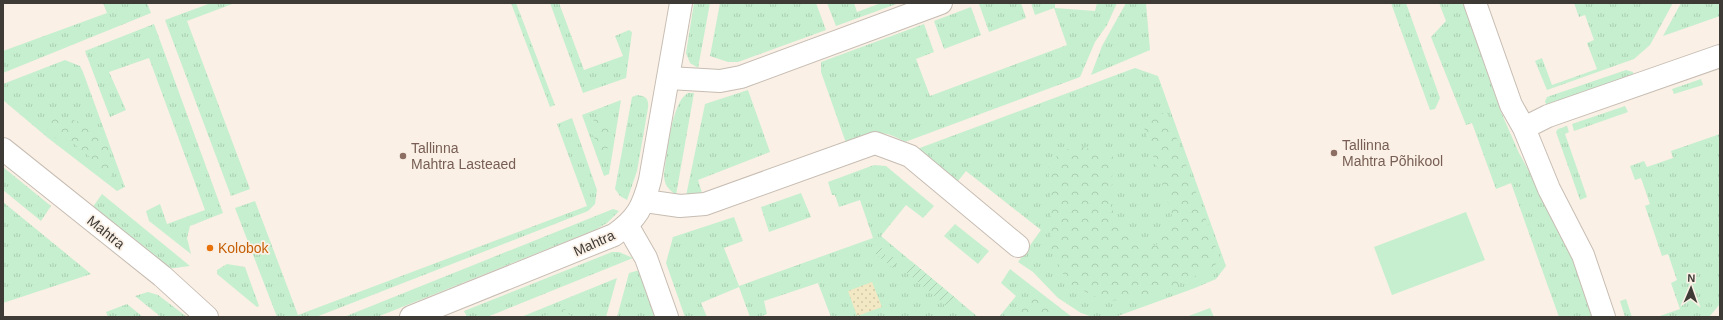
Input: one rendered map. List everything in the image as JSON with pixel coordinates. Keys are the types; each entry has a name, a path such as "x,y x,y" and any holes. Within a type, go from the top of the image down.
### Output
{"street":[{"name":"Mahtra","path":"411,317 614,235 627,226 637,215 645,201 681,3"},
{"path":"668,78 720,81 741,77 941,3"},
{"path":"1475,3 1511,105 1524,128 1549,189 1583,255 1604,317"},
{"path":"1524,128 1548,116 1720,56"},
{"path":"645,201 680,206 705,204 875,143 910,156 1018,246"},
{"name":"Mahtra","path":"3,149 162,276 207,317"},
{"path":"627,226 646,258 667,317"}],"green space":[{"path":"103,3 147,3 151,13 3,73 3,51 107,13"},
{"path":"211,3 235,3 187,21 250,189 231,196 165,20"},
{"path":"511,3 516,3 555,105 550,107"},
{"path":"550,3 559,3 584,70 623,56 615,36 629,30 632,32 626,78 583,93"},
{"path":"694,3 710,3 698,68 690,63 686,53"},
{"path":"720,3 816,3 826,30 738,62 728,62 710,56"},
{"path":"827,3 854,3 857,12 881,3 899,3 836,26"},
{"path":"1021,3 1026,18 989,32 979,4"},
{"path":"1031,3 1055,3 1055,8 1095,11 1097,3 1117,3 1107,25 1095,42 1080,77 905,142 896,137 882,133 870,135 846,143 821,72 821,62 924,24 934,52 916,59 930,96 1067,45 1054,8 1035,15"},
{"path":"1126,3 1146,3 1150,50 1091,75 1102,46"},
{"path":"1391,3 1406,3 1440,98 1435,109 1430,110"},
{"path":"1439,3 1463,3 1501,112 1519,153 1552,213 1577,266 1594,317 1559,317 1511,183 1496,189 1472,123 1466,125 1431,37 1446,21"},
{"path":"1574,3 1673,3 1650,45 1634,59 1547,90 1535,61 1542,58 1552,85 1597,69 1587,43 1594,40 1585,15 1579,17"},
{"path":"1648,3 1669,3 1663,13"},
{"path":"1681,3 1720,3 1720,16 1663,36"},
{"path":"971,7 981,35 944,49 934,21"},
{"path":"154,24 223,213 190,226 187,238 191,254 149,221 146,211 160,204 167,224 205,210 149,58 109,72 126,110 110,117 85,51"},
{"path":"65,60 80,66 83,72 125,187 117,191 48,138 3,100 3,84"},
{"path":"1135,68 1158,76 1226,266 1216,279 1195,288 1115,317 1093,317 1081,313 1058,298 1033,272 1018,262 1041,230 966,171 955,185 917,149"},
{"path":"1626,70 1633,72 1634,77 1547,107 1545,101 1547,97"},
{"path":"1701,79 1703,85 1674,94 1672,89"},
{"path":"748,90 770,152 698,180 703,196 686,196 705,104"},
{"path":"688,93 694,93 676,195 667,186 664,174 668,143 674,118 682,98"},
{"path":"637,95 646,98 648,108 637,171 627,200 620,196 615,189 632,97"},
{"path":"621,100 609,174 604,176 582,115"},
{"path":"1625,106 1628,112 1574,131 1572,124"},
{"path":"1167,112 1221,261 1204,272 1148,298 1104,301 1068,283 1051,250 1051,208 1048,162 1074,145 1113,155 1111,207 1126,233 1156,246 1172,215 1141,118"},
{"path":"52,115 85,124 97,130 101,134 109,150 112,182 95,169 90,157 73,143 53,137 44,125"},
{"path":"611,117 611,146 602,152 591,132 594,119"},
{"path":"572,118 597,190 595,204 588,211 316,317 277,317 235,208 255,201 298,315 587,206 557,124"},
{"path":"1567,126 1569,132 1565,134 1587,197 1580,200 1556,132 1558,129"},
{"path":"1720,134 1720,304 1709,317 1657,317 1680,309 1671,283 1677,280 1668,254 1662,256 1645,206 1650,204 1641,178 1635,180 1630,166 1644,161 1647,167 1673,158 1671,151"},
{"path":"874,165 886,166 934,206 923,218 906,205 881,236 978,317 831,317 818,283 764,301 767,314 759,317 750,317 739,287 701,303 707,317 685,317 666,263 673,237 734,217 743,241 724,248 739,286 873,238 860,200 839,207 835,195 832,195 828,182"},
{"path":"3,167 51,206 41,221 3,190"},
{"path":"801,193 811,217 769,232 761,207"},
{"path":"102,194 190,266 167,269 92,208"},
{"path":"3,202 91,274 3,303"},
{"path":"613,209 619,211 607,223 595,230 377,317 344,317"},
{"path":"1466,212 1485,260 1392,295 1374,247"},
{"path":"955,224 989,251 978,264 944,236"},
{"path":"878,246 883,249 884,255 893,257 897,263 893,268 873,252 874,248"},
{"path":"612,252 619,252 633,258 487,317 467,317 464,311"},
{"path":"911,261 958,300 950,309 905,271"},
{"path":"227,264 245,267 259,306 257,307 217,274 217,270"},
{"path":"1010,269 1072,317 999,317 1016,296 1001,283"},
{"path":"640,270 658,317 617,317 629,273"},
{"path":"617,278 606,317 521,317"},
{"path":"148,292 158,295 187,317 161,317 135,296"},
{"path":"1034,297 1040,299 1063,317 1011,317 1024,299"},
{"path":"1626,299 1632,317 1625,317 1620,301"},
{"path":"127,304 143,317 108,317 106,312"},
{"path":"1210,308 1214,317 1186,317"},
{"path":"565,309 571,317 540,317"}],"sand":[{"path":"872,282 882,307 857,316 848,291"}],"place":[{"name":"Tallinna Mahtra Põhikool","path":"1334,153"},
{"name":"Tallinna Mahtra Lasteaed","path":"403,156"},
{"name":"Kolobok","path":"210,248"}]}
